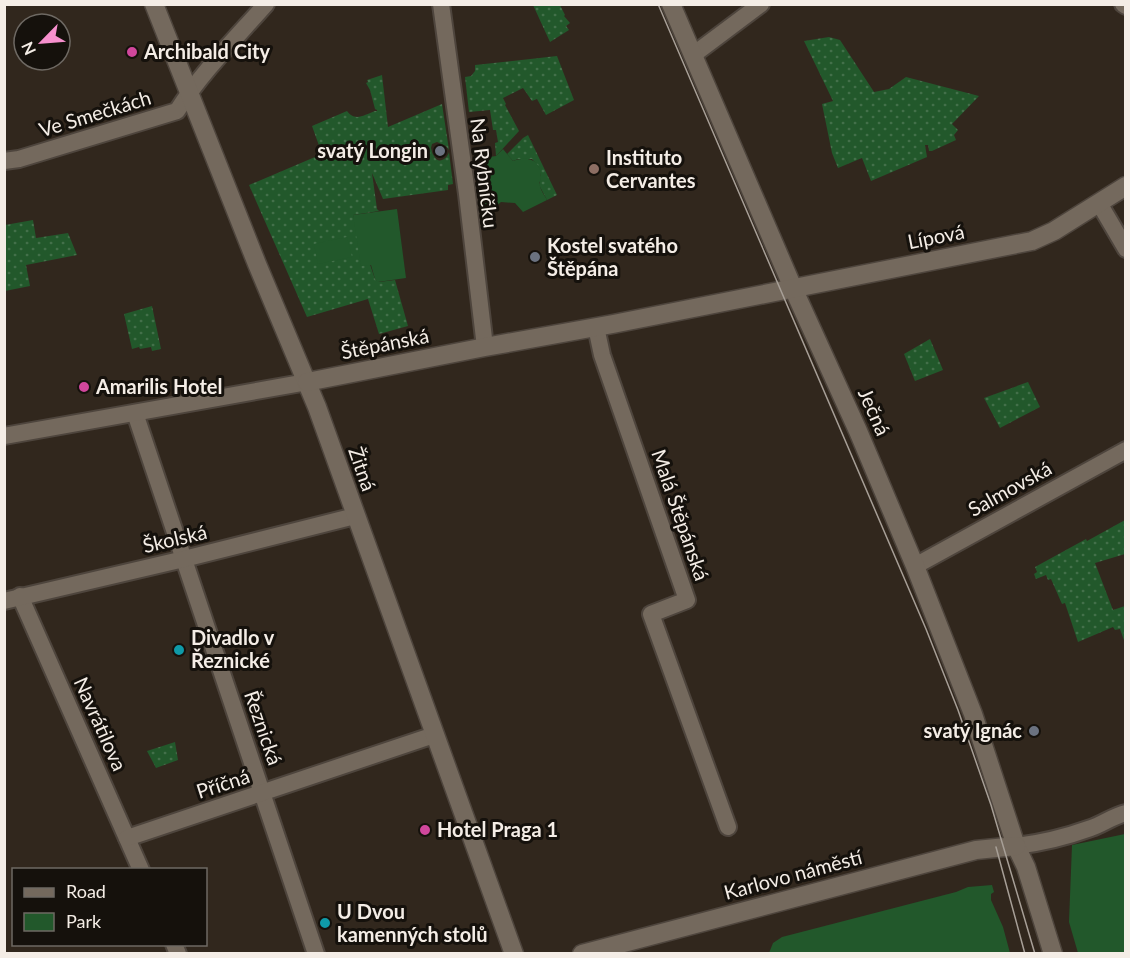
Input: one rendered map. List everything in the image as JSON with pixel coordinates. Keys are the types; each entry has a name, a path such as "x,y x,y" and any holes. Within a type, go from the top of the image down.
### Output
{"main road":[{"name":"Žitná","path":"154,4 257,264 307,382 514,954"},
{"name":"Ječná","path":"671,4 915,566 974,714 1016,846"},
{"name":"Lípová","path":"1099,203 1125,180"},
{"name":"Lípová","path":"773,292 1032,241 1054,231 1125,186"},
{"name":"Štěpánská","path":"307,382 773,292"},
{"name":"Karlovo náměstí","path":"582,954 976,850 1016,846"},
{"path":"1016,846 1026,867 1053,954"}],"street":[{"name":"Ve Smečkách","path":"4,161 19,159 177,111 202,76 266,4"},
{"name":"Na Rybníčku","path":"441,4 485,346"},
{"path":"693,55 761,4"},
{"path":"1099,203 1125,249"},
{"name":"Malá Štěpánská","path":"596,327 602,355 687,600 651,614 728,828"},
{"name":"Štěpánská","path":"4,436 307,382"},
{"name":"Řeznická","path":"135,413 316,954"},
{"name":"Salmovská","path":"915,566 1125,450"},
{"name":"Školská","path":"12,599 355,516"},
{"name":"Navrátilova","path":"12,599 140,868"},
{"name":"Příčná","path":"127,838 434,735"},
{"name":"Karlovo náměstí","path":"1016,846 1069,835 1125,813"}],"green space":[{"path":"533,5 560,5 564,16 570,23 566,26 569,30 550,42"},
{"path":"829,37 840,40 874,92 889,89 906,77 979,96 952,124 958,130 954,135 956,140 932,151 929,151 928,145 925,145 927,157 871,181 862,158 838,168 832,153 822,104 833,101 804,41"},
{"path":"557,56 574,100 546,115 537,99 532,101 523,88 503,98 519,131 496,156 495,143 498,142 496,130 493,130 490,110 469,112 465,77 471,76 475,71 475,65"},
{"path":"382,75 388,127 442,104 449,150 437,142 432,144 431,148 436,159 440,161 449,152 453,184 448,185 448,190 383,199 372,173 379,211 353,215 375,279 379,282 395,280 408,326 379,334 368,299 307,317 249,185 322,154 312,126 347,111 356,117 377,111 366,83 367,80"},
{"path":"528,135 557,195 547,200 539,185 541,176 538,166 532,159 513,161 507,154"},
{"path":"503,149 513,161 528,159 539,166 541,179 539,183 547,200 523,212 515,203 501,202 488,213 482,211 475,159 496,156"},
{"path":"397,209 406,278 378,282 371,265 361,266 353,215"},
{"path":"33,220 36,238 68,233 77,255 26,265 30,286 5,291 5,225"},
{"path":"347,237 352,257 318,264 314,244"},
{"path":"152,306 161,349 152,351 151,347 140,349 139,347 132,349 124,314"},
{"path":"930,339 943,370 915,381 904,354"},
{"path":"1028,382 1040,407 1000,428 984,398"},
{"path":"1125,520 1125,554 1095,563 1113,610 1125,606 1125,643 1120,629 1115,630 1113,627 1078,642 1065,603 1062,604 1051,579 1048,580 1046,575 1036,579 1035,567"},
{"path":"175,742 178,760 156,768 147,751"},
{"path":"1125,834 1125,953 1078,953 1069,922 1072,845"},
{"path":"992,885 994,892 991,894 991,900 1003,927 1010,953 769,953 773,943 782,937 968,887"}],"tram line":[{"path":"658,4 926,629 958,710 991,805 1035,954"},
{"path":"996,847 1025,954"}],"place":[{"name":"Archibald City","path":"132,52"},
{"name":"svatý Longin","path":"440,151"},
{"name":"Instituto Cervantes","path":"594,169"},
{"name":"Kostel svatého Štěpána","path":"535,257"},
{"name":"Amarilis Hotel","path":"84,387"},
{"name":"Divadlo v Řeznické","path":"179,650"},
{"name":"svatý Ignác","path":"1034,731"},
{"name":"Hotel Praga 1","path":"425,830"},
{"name":"U Dvou kamenných stolů","path":"325,923"}]}
